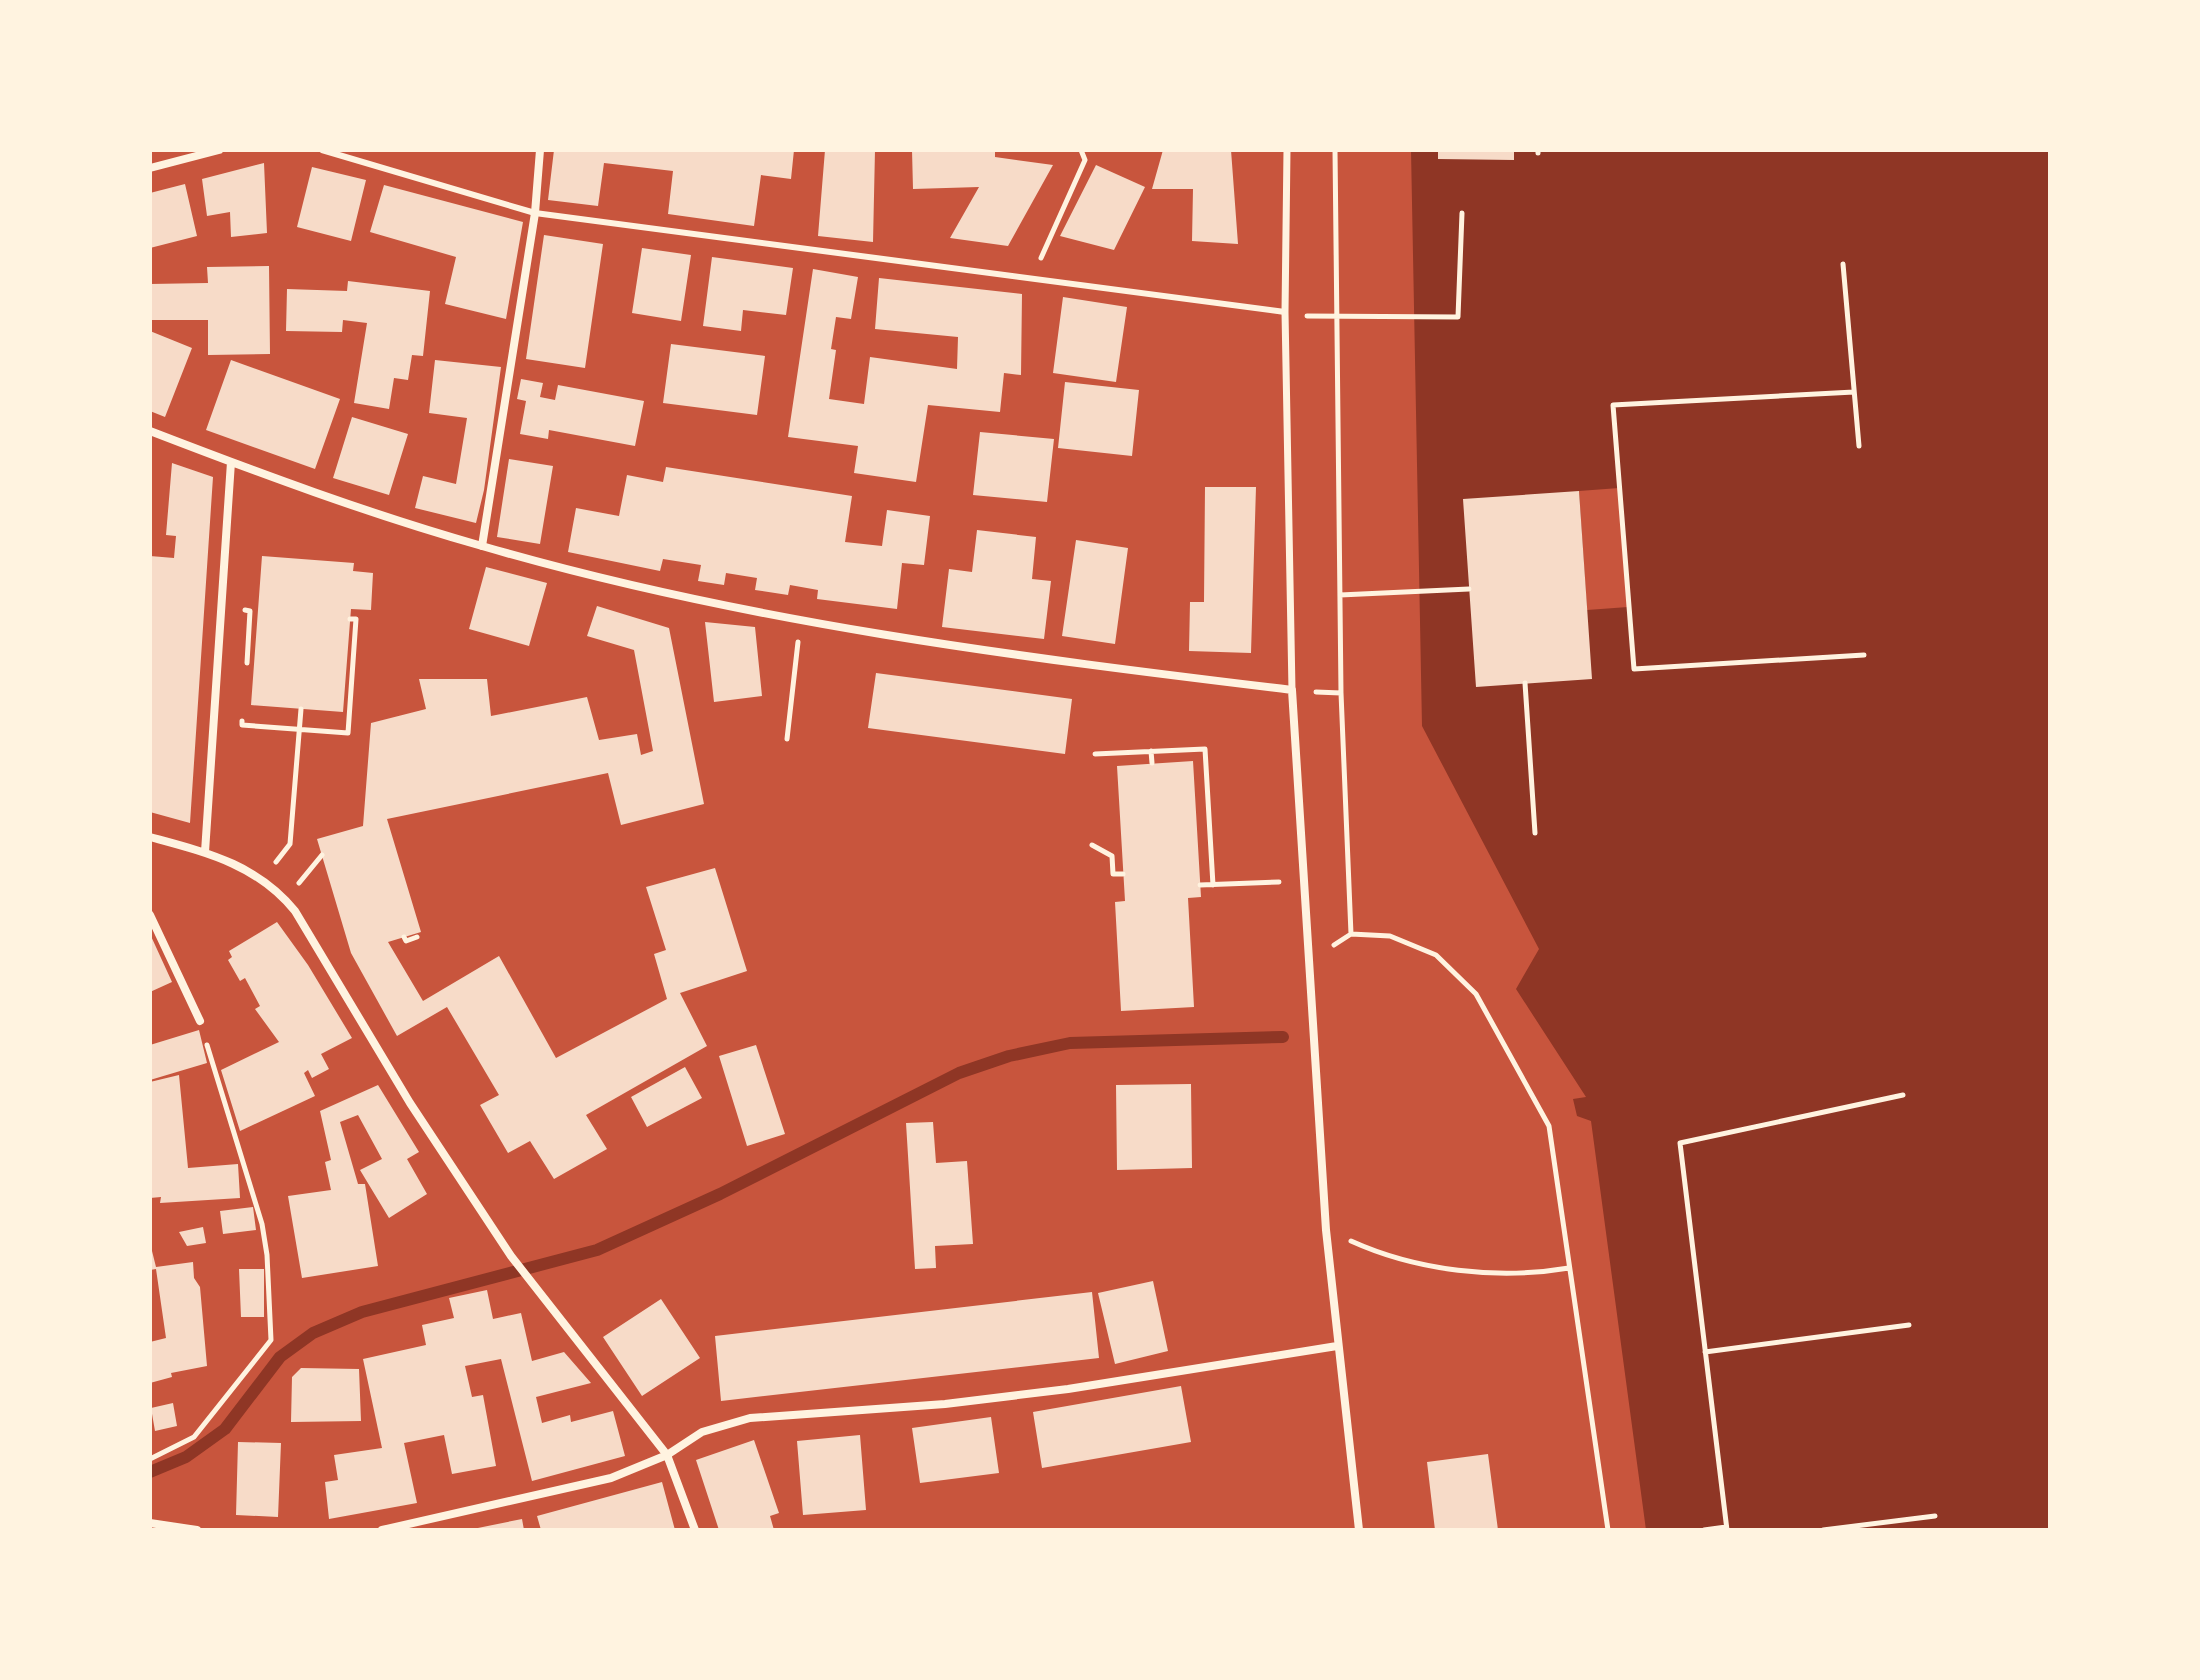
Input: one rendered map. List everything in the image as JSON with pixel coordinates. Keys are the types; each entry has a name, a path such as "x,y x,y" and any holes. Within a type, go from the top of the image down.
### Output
{"street":[{"path":"150,168 219,150"},
{"path":"482,546 535,213 540,150"},
{"path":"1287,150 1285,312 1292,690 1326,1230 1359,1530"},
{"path":"150,431 231,462 482,546 800,621 949,647 1292,690"},
{"path":"205,852 231,462"},
{"path":"150,837 205,852 253,873 285,899 410,1103 515,1262 667,1455 695,1530"},
{"path":"150,915 200,1021"},
{"path":"382,1530 611,1478 667,1455 702,1432 750,1418 945,1404 1068,1389 1337,1346"},
{"path":"150,1523 197,1530"}],"lane":[{"path":"322,150 535,213 1285,312"}],"path":[{"path":"1031,280 1085,160 1081,150"},
{"path":"1335,150 1340,595 1351,934 1390,936 1436,955 1476,994 1549,1126 1608,1530"},
{"path":"1337,318 1458,317 1462,213"},
{"path":"1843,264 1859,446"},
{"path":"1854,392 1613,405 1634,669 1864,655"},
{"path":"1340,595 1469,589"},
{"path":"221,608 258,611"},
{"path":"246,668 250,611"},
{"path":"243,711 242,725 348,733 356,619 350,619"},
{"path":"787,739 800,621"},
{"path":"1525,683 1535,833"},
{"path":"290,844 301,709"},
{"path":"1095,754 1205,749 1213,885"},
{"path":"1151,751 1152,763"},
{"path":"1092,845 1112,856 1113,874 1123,874"},
{"path":"285,899 322,855"},
{"path":"1200,885 1303,881"},
{"path":"404,937 406,941 417,937"},
{"path":"150,1459 194,1437 271,1340 267,1255 262,1224 200,1021"},
{"path":"1704,1530 1727,1528 1680,1143 1903,1095"},
{"path":"1326,1230 1395,1257 1465,1271 1528,1275 1569,1268"},
{"path":"1705,1352 1909,1325"},
{"path":"1823,1530 1935,1516"}],"shaded area":[{"path":"1411,150 2050,150 2050,1530 1646,1530 1591,1121 1577,1116 1573,1099 1586,1097 1516,989 1539,949 1422,726"}],"pier":[{"path":"1619,488 1628,607 1587,610 1579,491"}],"building":[{"path":"554,150 794,150 791,179 761,175 754,226 668,214 673,171 604,163 598,206 548,200"},
{"path":"825,150 875,150 873,242 818,236"},
{"path":"912,150 995,150 995,157 1053,165 1008,246 950,238 979,187 913,189"},
{"path":"1163,150 1231,150 1238,244 1192,241 1193,189 1152,189"},
{"path":"1438,150 1514,150 1514,160 1438,159"},
{"path":"264,163 267,233 231,237 230,212 207,216 202,179"},
{"path":"1096,165 1145,187 1114,250 1060,236"},
{"path":"312,167 366,180 351,241 297,227"},
{"path":"185,184 197,236 150,248 150,193"},
{"path":"384,185 523,222 506,319 445,304 456,257 370,232"},
{"path":"544,235 603,244 585,368 526,359"},
{"path":"642,248 691,255 681,321 632,313"},
{"path":"712,257 793,268 786,315 743,310 741,331 703,326"},
{"path":"269,266 270,354 208,355 208,320 150,320 150,284 208,283 207,267"},
{"path":"813,269 858,277 851,319 836,317 831,349 836,350 829,399 864,404 870,357 957,369 958,337 875,329 879,278 1022,294 1021,375 1004,373 1000,412 928,405 916,482 854,473 858,446 788,437"},
{"path":"348,281 430,291 423,356 412,355 408,380 394,378 389,409 354,403 367,323 343,320 342,332 286,331 287,289 347,291"},
{"path":"1063,297 1127,307 1116,382 1053,373"},
{"path":"150,331 192,348 165,417 150,411"},
{"path":"671,344 765,356 757,415 663,403"},
{"path":"231,360 340,399 315,469 206,430"},
{"path":"435,360 501,367 484,490 476,523 415,508 423,476 456,484 467,418 429,413"},
{"path":"521,379 543,383 540,397 555,400 558,385 644,401 635,446 549,430 548,439 520,434 526,401 517,399"},
{"path":"1065,382 1139,390 1132,456 1058,448"},
{"path":"352,417 408,434 389,495 333,478"},
{"path":"980,432 1054,439 1047,502 973,495"},
{"path":"509,459 553,466 540,544 497,537"},
{"path":"172,463 213,477 190,823 150,812 150,556 174,558 176,536 166,535"},
{"path":"666,467 852,496 845,542 882,546 887,510 930,516 924,565 902,563 897,609 817,599 818,590 790,585 788,595 755,590 757,578 726,573 724,585 698,581 701,565 663,559 660,571 568,552 576,508 619,516 627,475 663,482"},
{"path":"1205,487 1256,487 1251,653 1189,651 1190,602 1204,602"},
{"path":"1579,491 1592,679 1476,687 1463,499"},
{"path":"977,530 1036,537 1032,579 1051,581 1044,639 942,627 949,569 972,572"},
{"path":"1076,540 1128,548 1115,644 1062,636"},
{"path":"262,556 354,563 353,571 373,573 371,610 351,609 343,712 251,705"},
{"path":"486,567 547,583 529,646 469,629"},
{"path":"597,606 669,628 704,804 621,825 608,773 387,819 421,932 388,942 423,1001 499,956 556,1058 667,999 654,954 666,950 646,887 715,868 747,971 680,993 707,1046 586,1115 607,1149 554,1179 530,1141 508,1153 480,1105 499,1095 447,1007 397,1036 351,953 317,839 363,826 371,723 426,709 419,679 487,679 491,716 587,697 599,740 637,734 641,755 653,751 634,650 587,636"},
{"path":"705,622 755,627 762,696 714,702"},
{"path":"876,673 1072,699 1065,754 868,728"},
{"path":"1193,761 1201,897 1188,898 1194,1007 1121,1011 1115,902 1125,901 1117,766"},
{"path":"277,922 308,965 352,1038 321,1054 329,1069 312,1078 308,1070 304,1073 315,1096 240,1131 221,1070 279,1042 255,1009 260,1006 245,978 240,981 228,960 232,957 229,951"},
{"path":"150,934 172,982 150,992"},
{"path":"199,1030 207,1063 150,1080 150,1045"},
{"path":"756,1045 785,1134 747,1146 719,1056"},
{"path":"685,1067 702,1098 647,1127 631,1097"},
{"path":"179,1075 188,1168 238,1164 240,1198 160,1203 161,1197 150,1198 150,1082"},
{"path":"1191,1084 1192,1168 1117,1170 1116,1085"},
{"path":"378,1085 419,1152 407,1159 427,1194 389,1218 360,1170 382,1159 358,1115 340,1122 358,1184 365,1184 378,1266 302,1278 288,1196 331,1190 325,1162 331,1160 320,1111"},
{"path":"933,1122 936,1163 967,1161 973,1244 935,1246 936,1268 915,1269 906,1123"},
{"path":"253,1207 256,1230 223,1234 220,1211"},
{"path":"203,1227 206,1243 187,1246 179,1232"},
{"path":"150,1243 156,1267 193,1262 194,1278 200,1287 207,1366 171,1373 172,1377 150,1383 150,1342 166,1338 156,1269 150,1270"},
{"path":"239,1269 264,1269 264,1317 241,1317"},
{"path":"1153,1281 1168,1351 1115,1364 1098,1293"},
{"path":"487,1290 493,1319 521,1313 532,1361 564,1352 591,1383 536,1397 542,1423 570,1415 571,1422 613,1411 625,1456 532,1481 501,1359 465,1366 472,1397 483,1395 496,1466 452,1474 444,1435 404,1443 417,1503 329,1519 325,1482 338,1480 334,1455 382,1448 363,1359 426,1345 422,1325 454,1318 449,1298"},
{"path":"1092,1292 1099,1358 721,1401 715,1336"},
{"path":"661,1299 700,1358 642,1396 603,1337"},
{"path":"301,1368 359,1369 361,1421 291,1422 292,1377"},
{"path":"1181,1386 1191,1442 1042,1468 1033,1412"},
{"path":"173,1403 177,1426 155,1431 151,1408"},
{"path":"991,1417 999,1473 920,1483 912,1428"},
{"path":"860,1435 866,1510 803,1515 797,1441"},
{"path":"754,1440 779,1513 770,1516 774,1530 719,1530 696,1460"},
{"path":"238,1442 281,1443 278,1517 236,1515"},
{"path":"1488,1454 1498,1530 1435,1530 1427,1462"},
{"path":"662,1482 675,1530 541,1530 537,1516"},
{"path":"522,1519 524,1530 473,1530 473,1529"}],"waterway":[{"path":"150,1472 186,1457 225,1429 280,1357 313,1333 362,1312 597,1250 720,1194 959,1073 1009,1056 1070,1043 1283,1037"}]}
